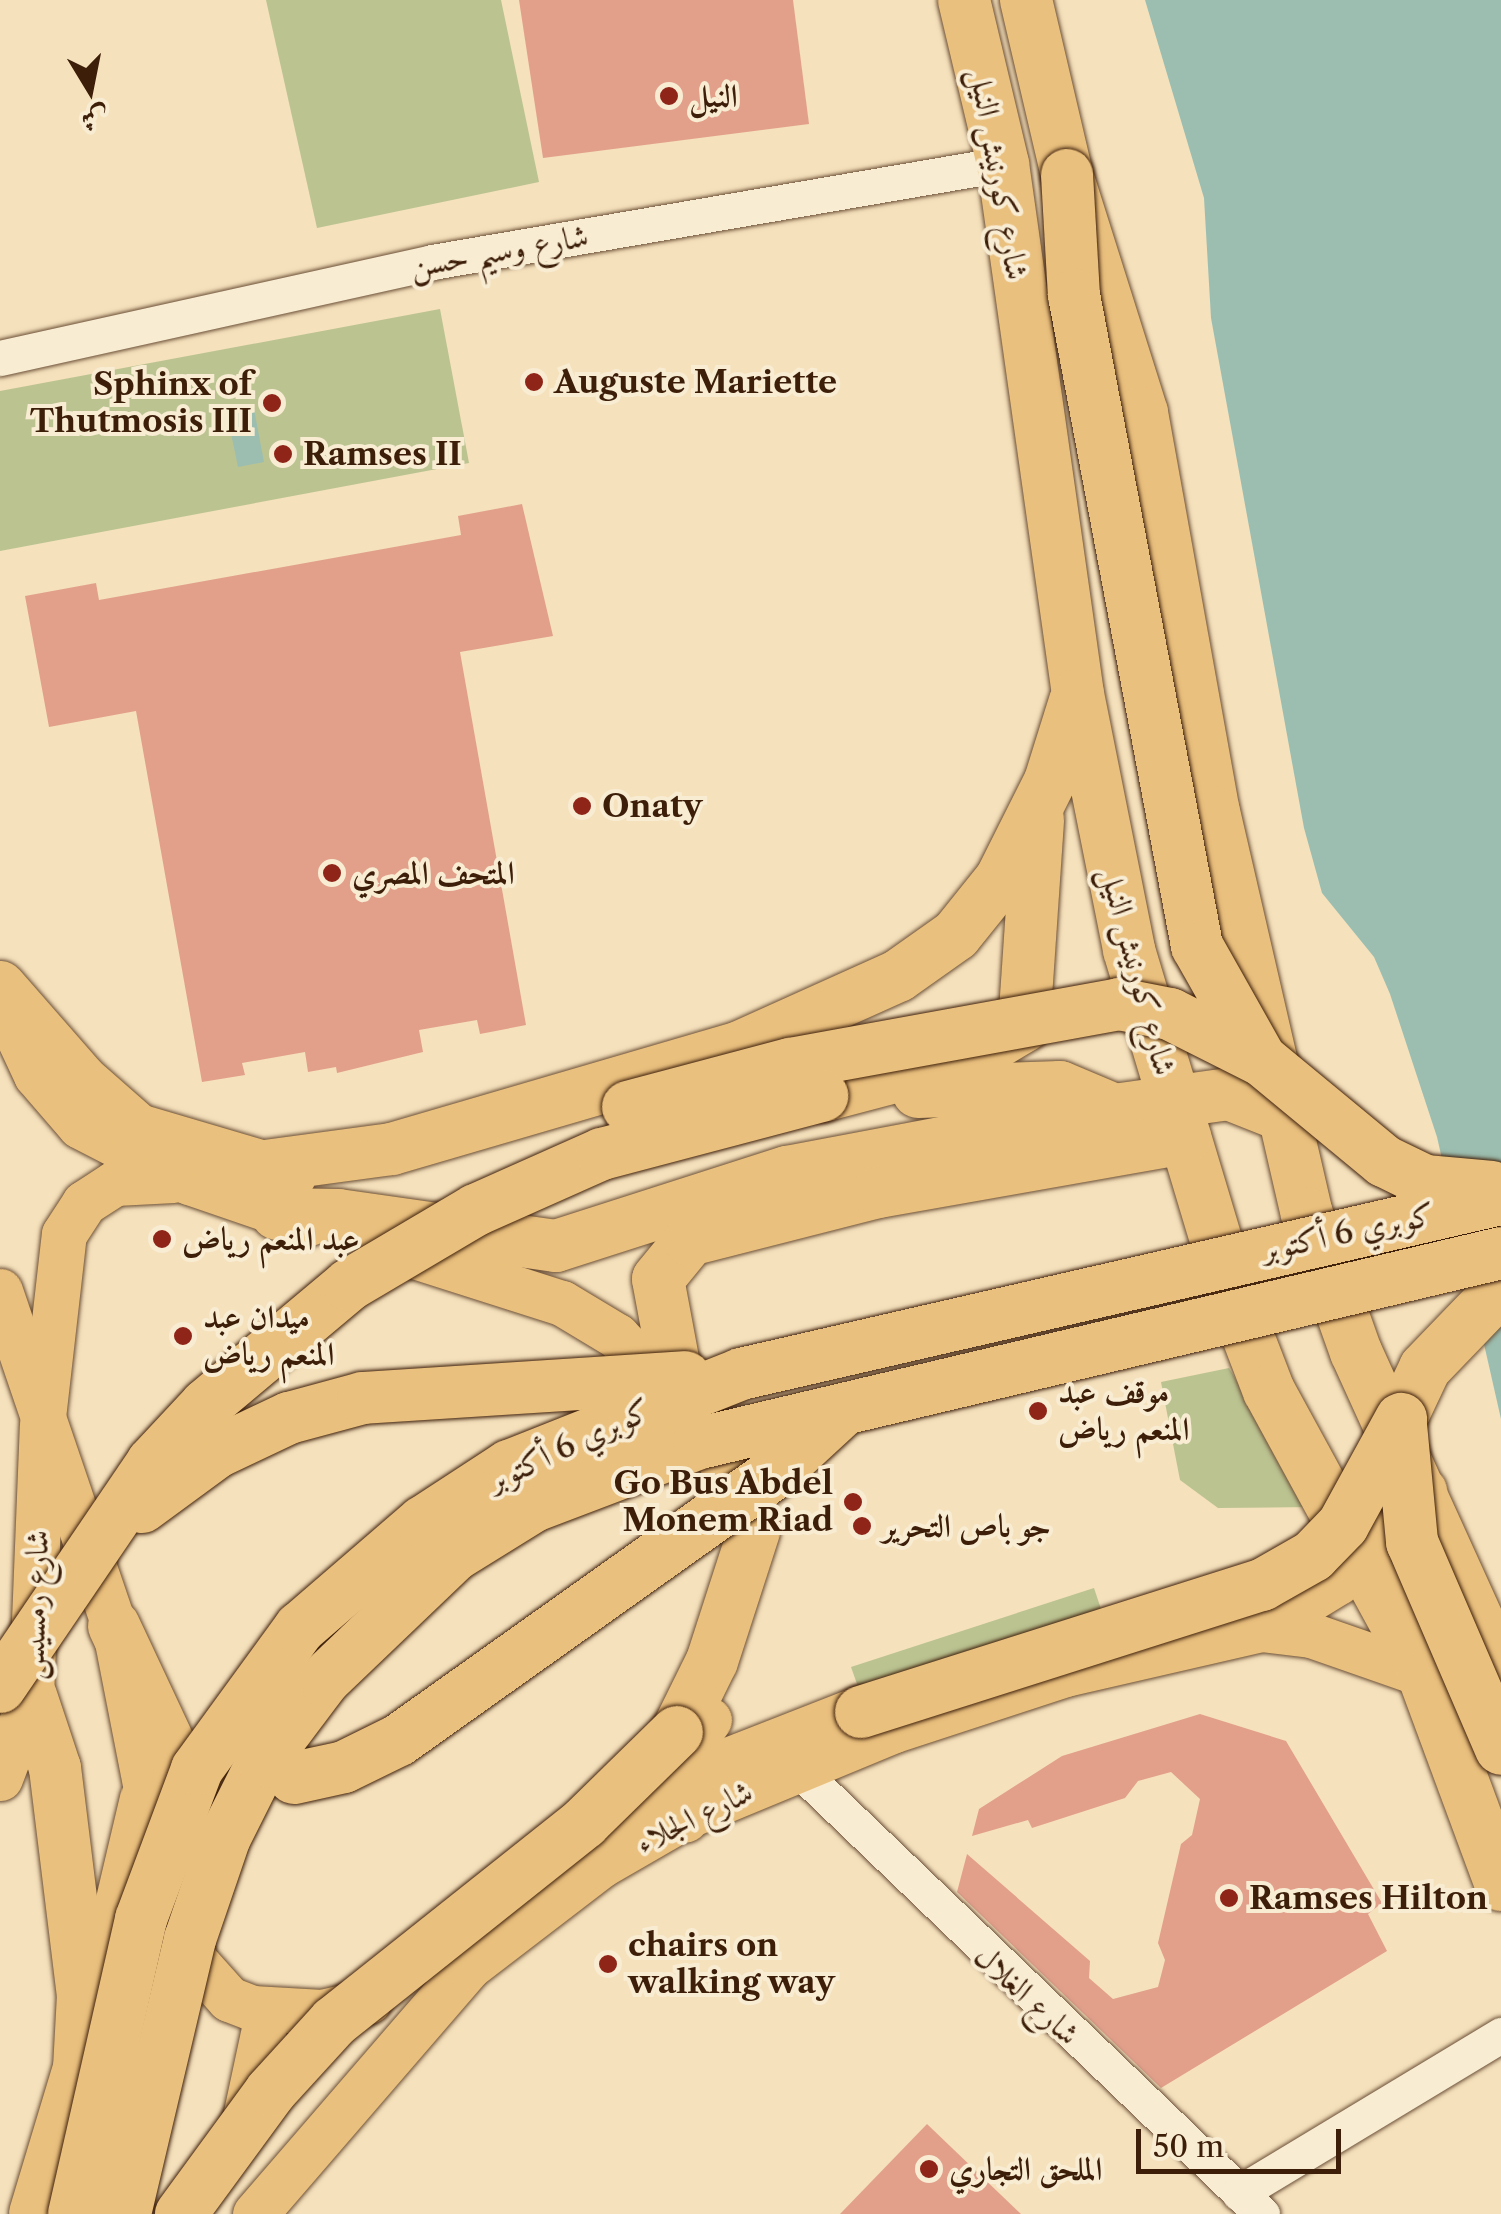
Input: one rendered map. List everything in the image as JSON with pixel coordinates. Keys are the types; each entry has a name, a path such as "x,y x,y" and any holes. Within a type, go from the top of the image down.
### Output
{"highway":[{"name":"شارع كورنيش النيل","path":"964,0 1002,164 1078,694 1109,873 1179,1120 1269,1391 1427,1686 1501,1885"},
{"name":"شارع كورنيش النيل","path":"1026,0 1067,175 1142,413 1237,910 1282,1115 1356,1352 1424,1490 1499,1666"},
{"path":"1067,175 1074,295 1197,946 1262,1061"},
{"path":"268,1191 740,1047 862,996 967,923 1039,808 1078,694"},
{"path":"35,2214 79,2068 77,1914 55,1768 16,1691 94,1543 206,1404 348,1286 476,1210 602,1154 974,1056 1024,1026 1035,956 1039,808"},
{"path":"1109,873 1145,900 1185,915 1237,910"},
{"path":"0,987 81,1080 138,1130 268,1191 338,1214 556,1246 787,1172 1114,1110"},
{"path":"268,1191 289,1175 392,1170 790,1064 1102,1005 1170,1014 1262,1061 1384,1161 1425,1181 1501,1188"},
{"path":"822,1096 1060,1087 1114,1110 1179,1120"},
{"path":"681,1402 658,1279 690,1240 1179,1120 1230,1094 1282,1115"},
{"name":"كوبري 6 أكتوبر","path":"74,2214 140,1919 168,1836 198,1769 259,1680 357,1574 510,1466 741,1374 1501,1198"},
{"name":"كوبري 6 أكتوبر","path":"125,2214 190,1939 225,1837 263,1761 324,1680 427,1578 534,1506 700,1443 1501,1254"},
{"path":"684,1817 726,1765 861,1712 1262,1585 1312,1556 1343,1525 1425,1368 1501,1288"},
{"path":"94,1543 217,1452 290,1418 345,1403 467,1386 741,1374"},
{"path":"114,1626 158,1726 184,1763 226,1781 294,1778 344,1766 400,1740 777,1470 844,1410"},
{"path":"1401,1419 1412,1542 1501,1750"},
{"path":"181,2214 271,2091 334,2022 584,1823 677,1732 712,1661 754,1531"},
{"path":"1427,1686 1457,1644 1473,1638 1499,1666"}],"main road":[{"path":"0,998 54,1103 106,1144 189,1182 268,1191 562,1303 617,1336 681,1402 730,1468 754,1531 744,1645 702,1732 601,1865"},
{"name":"شارع رمسيس","path":"0,1778 16,1691 64,1234 84,1203 115,1183 189,1182"},
{"path":"0,1292 42,1426 114,1626 145,1786 195,1961 229,1999 268,2010 362,2004 468,1967"},
{"name":"شارع الجلاء","path":"255,2214 468,1967 601,1865 684,1817 798,1769 1065,1674 1261,1629 1313,1602 1362,1560 1424,1490"},
{"name":"شارع الجلاء","path":"1261,1629 1311,1635 1427,1686"},
{"path":"79,2068 145,1786"},
{"path":"190,2214 228,2158 260,2066 268,2010"},
{"path":"260,2066 292,2042 313,2040 324,2049 335,2078 328,2130"}],"street":[{"name":"شارع وسيم حسن","path":"0,358 432,262 1002,164"},
{"name":"شارع الغلال","path":"798,1769 1250,2203"},
{"path":"1250,2203 1501,2035"}],"green space":[{"path":"266,0 501,0 539,182 317,228"},
{"path":"440,309 469,463 0,551 0,391"},
{"path":"1229,1368 1312,1507 1218,1508 1180,1480 1161,1382"},
{"path":"1094,1588 1105,1621 863,1701 851,1667"}],"shaded area":[{"path":"1145,0 1501,0 1501,1419 1437,1137 1390,994 1374,957 1322,893 1304,828 1211,318 1204,198"},
{"path":"253,404 264,462 238,467 226,409"}],"building":[{"name":"النيل","path":"519,0 793,0 809,124 543,158"},
{"name":"المتحف المصري","path":"522,504 553,636 460,652 526,1025 480,1034 477,1020 419,1030 423,1052 337,1073 336,1067 308,1072 305,1052 242,1063 245,1075 202,1082 136,711 49,727 25,596 96,583 99,600 461,535 458,516"},
{"name":"Ramses Hilton","path":"1200,1714 1286,1741 1382,1903 1368,1914 1387,1951 1161,2088 957,1892 967,1854 1090,1961 1089,1978 1113,1999 1158,1987 1165,1960 1158,1943 1181,1844 1192,1835 1200,1799 1171,1772 1138,1781 1125,1798 1032,1828 1028,1820 972,1836 979,1809 1062,1756"},
{"name":"الملحق التجاري","path":"927,2124 1021,2214 840,2214"}],"place":[{"name":"النيل","path":"669,96"},
{"name":"Auguste Mariette","path":"534,382"},
{"name":"Sphinx of Thutmosis III","path":"272,403"},
{"name":"Ramses II","path":"283,454"},
{"name":"Onaty","path":"582,806"},
{"name":"المتحف المصري","path":"332,873"},
{"name":"عبد المنعم رياض","path":"162,1239"},
{"name":"ميدان عبد المنعم رياض","path":"183,1336"},
{"name":"موقف عبد المنعم رياض","path":"1038,1411"},
{"name":"Go Bus Abdel Monem Riad","path":"853,1502"},
{"name":"جو باص التحرير","path":"862,1526"},
{"name":"Ramses Hilton","path":"1229,1898"},
{"name":"chairs on walking way","path":"608,1964"},
{"name":"الملحق التجاري","path":"929,2169"}]}
